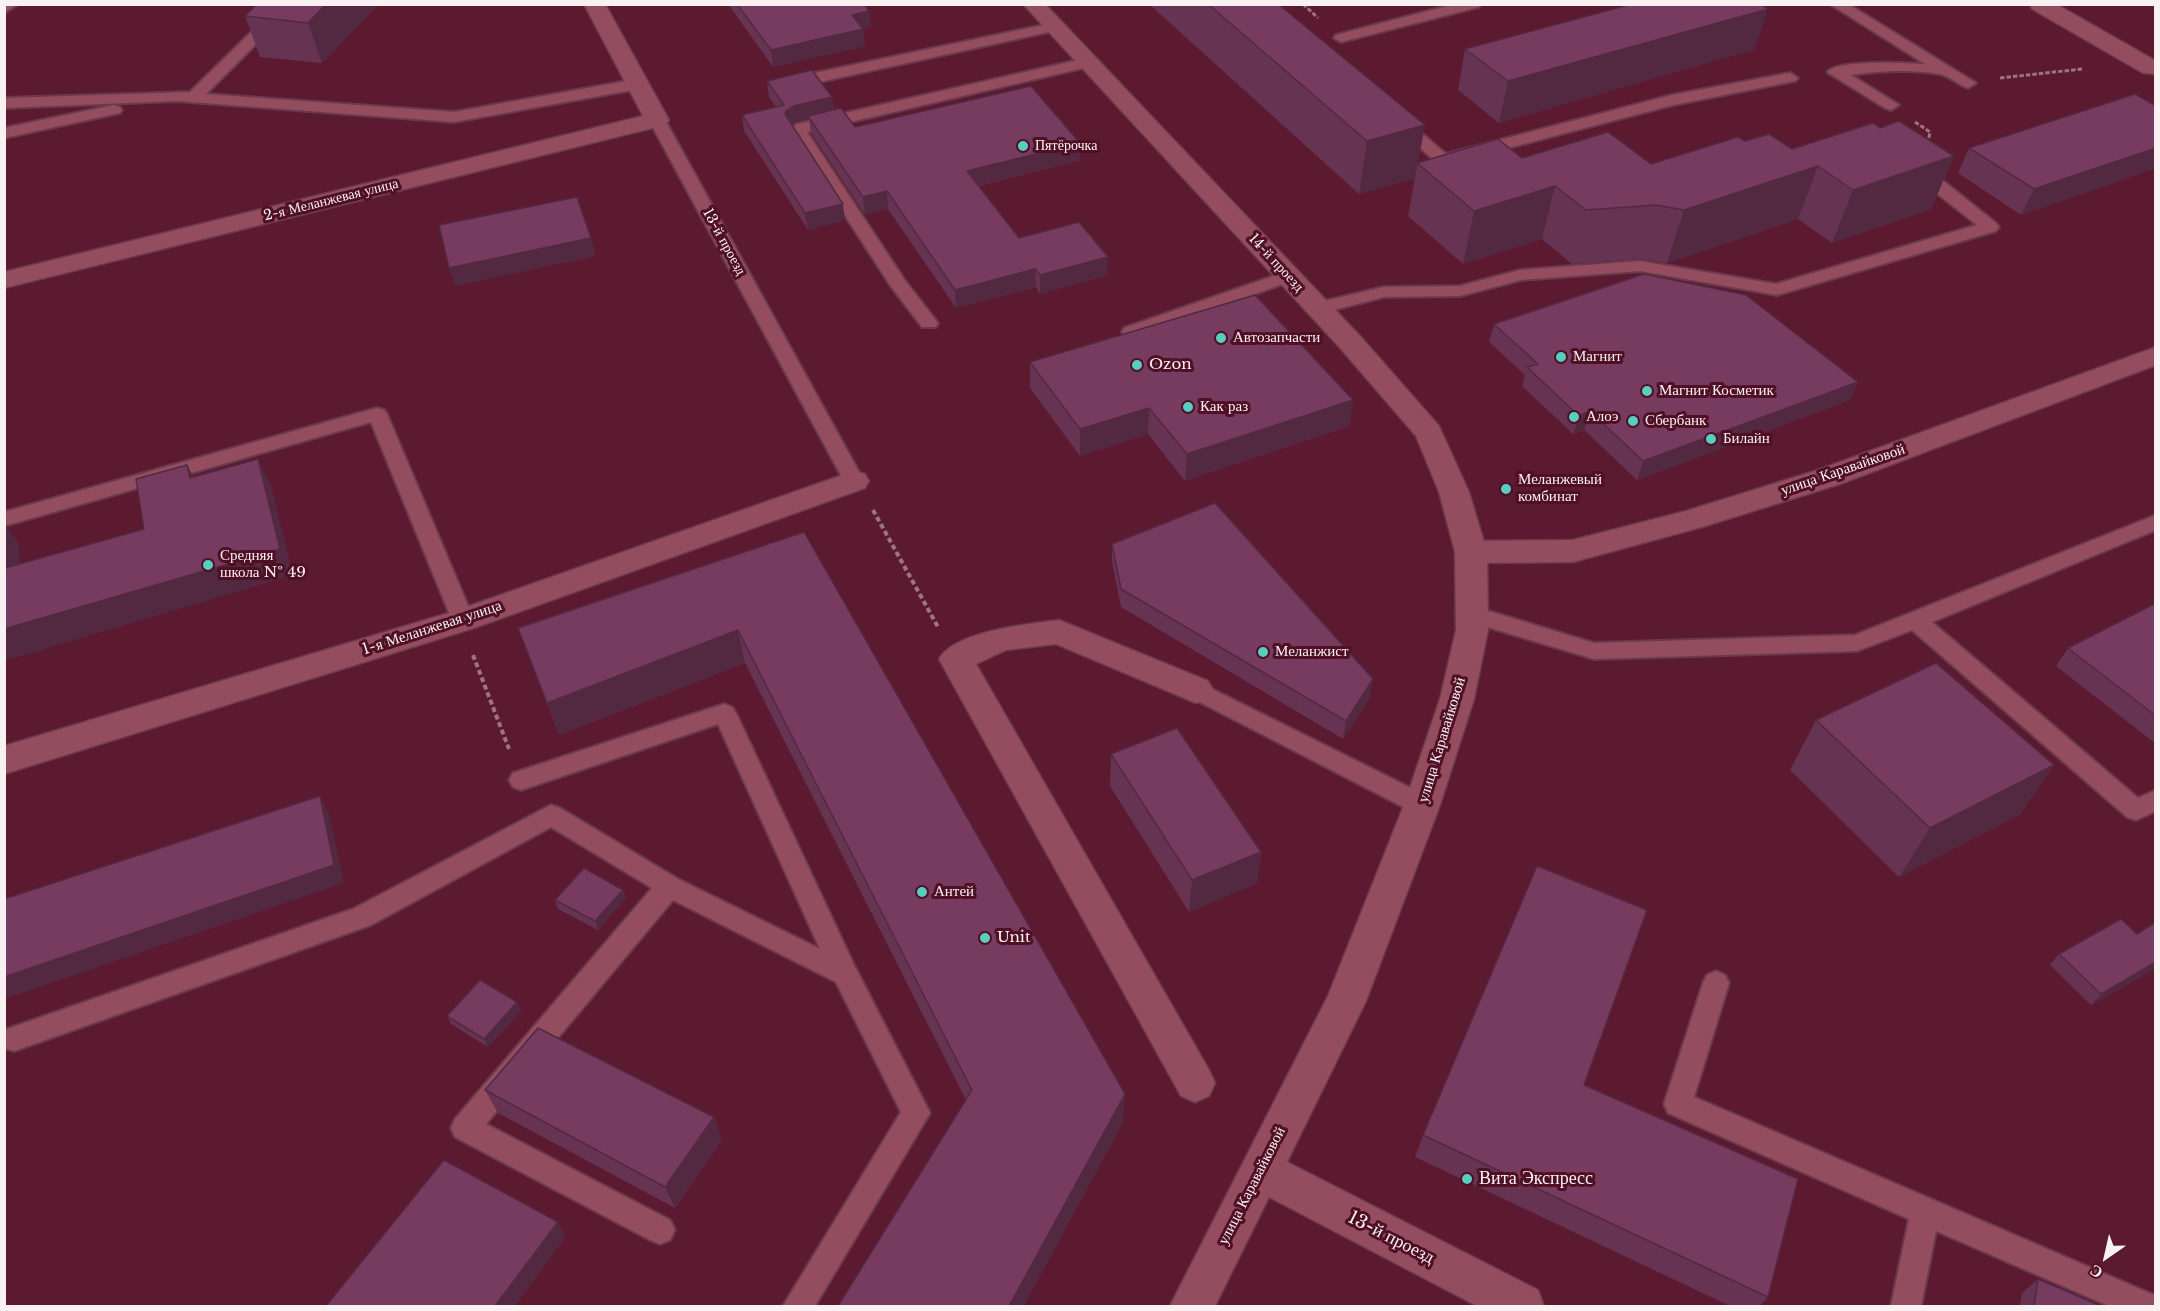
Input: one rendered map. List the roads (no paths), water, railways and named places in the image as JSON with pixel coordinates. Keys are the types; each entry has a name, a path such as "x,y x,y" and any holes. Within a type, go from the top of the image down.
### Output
{"street":[{"name":"13-й проезд","path":"594,4 657,120"},
{"name":"14-й проезд","path":"1033,4 1318,308 1429,433 1454,492 1471,552"},
{"path":"2040,4 2153,68"},
{"name":"2-я Меланжевая улица","path":"4,280 657,120"},
{"name":"улица Каравайковой","path":"1192,1306 1346,1001 1422,806 1457,699 1472,630 1471,552 1573,551 1691,520 1829,477 2156,355"},
{"name":"1-я Меланжевая улица","path":"4,760 463,620 854,481"},
{"path":"1195,1083 956,659 1001,639 1059,632 1196,690"},
{"name":"13-й проезд","path":"1260,1170 1498,1301"}],"lane":[{"path":"4,9 11,4"},
{"path":"4,133 185,97 289,4"},
{"path":"1341,38 1474,4"},
{"path":"1837,4 1968,83"},
{"path":"810,79 1053,27"},
{"path":"929,323 898,285 797,129 1087,63"},
{"path":"1890,105 1835,72 1883,66 1946,69"},
{"path":"1390,114 1443,160 1672,100 1790,78"},
{"path":"4,103 185,97 454,117 638,84"},
{"name":"13-й проезд","path":"657,120 854,481"},
{"path":"1318,308 1384,292 1460,291 1520,275 1640,266 1777,290 1990,227 1921,172"},
{"path":"1131,332 1288,276"},
{"path":"4,519 377,414 447,577 463,620"},
{"path":"1472,614 1594,651 1857,643 2156,522"},
{"path":"1914,619 2136,810 2156,800"},
{"path":"1196,690 1422,806"},
{"path":"521,780 724,713 845,974 916,1113 798,1306"},
{"path":"14,1039 362,917 551,814 669,886 845,974"},
{"path":"660,1230 465,1128 669,886"},
{"path":"1716,983 1678,1104 2142,1306"},
{"path":"1906,1306 1925,1211"}],"place":[{"name":"Пятёрочка","path":"1023,146"},
{"name":"Автозапчасти","path":"1221,338"},
{"name":"Магнит","path":"1561,357"},
{"name":"Ozon","path":"1137,365"},
{"name":"Магнит Косметик","path":"1647,391"},
{"name":"Как раз","path":"1188,407"},
{"name":"Алоэ","path":"1574,417"},
{"name":"Сбербанк","path":"1633,421"},
{"name":"Билайн","path":"1711,439"},
{"name":"Меланжевый комбинат","path":"1506,489"},
{"name":"Средняя школа № 49","path":"208,565"},
{"name":"Меланжист","path":"1263,652"},
{"name":"Антей","path":"922,892"},
{"name":"Unit","path":"985,938"},
{"name":"Вита Экспресс","path":"1467,1179"}]}
